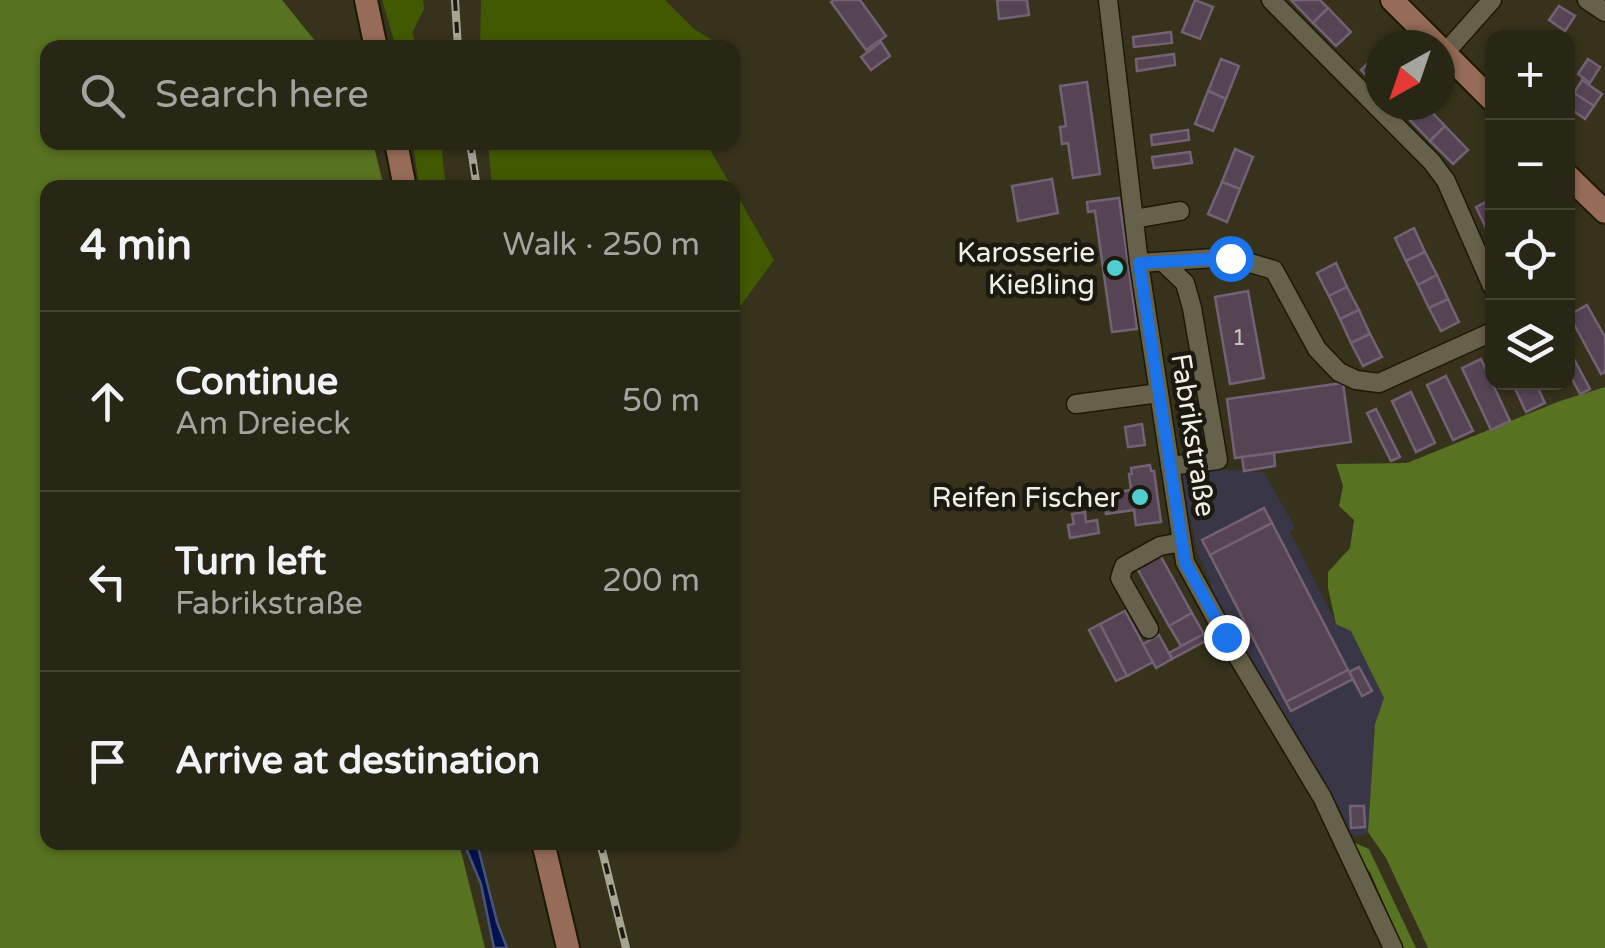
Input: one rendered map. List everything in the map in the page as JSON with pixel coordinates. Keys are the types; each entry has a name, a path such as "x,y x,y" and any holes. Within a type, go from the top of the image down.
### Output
{"main road":[{"path":"366,0 374,40"},
{"path":"1392,0 1423,30"},
{"path":"1455,62 1485,93"},
{"path":"398,150 403,180"},
{"path":"1575,183 1605,212"},
{"path":"545,850 568,948"}],"street":[{"name":"Fabrikstraße","path":"1108,0 1139,263 1185,562 1322,797 1393,948"},
{"path":"1272,0 1432,162 1446,181 1485,270"},
{"path":"1455,35 1492,0"},
{"path":"1587,0 1605,12"},
{"path":"1134,219 1180,211"},
{"path":"1139,263 1230,258 1274,270 1318,350 1339,372 1356,380 1380,383 1485,335"},
{"path":"1163,262 1185,282 1218,460 1170,466"},
{"path":"1076,404 1159,393"},
{"path":"1149,629 1120,578 1124,566 1160,546 1182,542"}],"shaded area":[{"path":"1197,468 1264,472 1295,528 1290,532 1336,623 1351,631 1384,698 1375,724 1368,832 1358,836 1347,833 1279,718 1211,590 1190,517 1186,516 1178,471"},
{"path":"467,850 479,850 507,948 494,948 481,884"}],"green space":[{"path":"0,0 282,0 314,40 40,40 40,150 375,150 382,180 40,180 40,850 461,850 485,948 0,948"},
{"path":"382,0 423,0 424,9 412,33 414,40 394,40"},
{"path":"481,0 665,0 694,29 712,40 480,40"},
{"path":"414,150 442,150 445,180 418,180"},
{"path":"489,150 710,150 728,180 491,180"},
{"path":"740,200 774,260 740,306"},
{"path":"1605,387 1605,948 1428,948 1386,858 1368,832 1375,724 1384,698 1351,631 1336,624 1328,588 1328,572 1350,548 1354,520 1339,506 1343,486 1336,464 1407,463 1560,401"},
{"path":"1355,843 1369,849 1416,948 1403,948 1371,874 1353,847"}],"building":[{"path":"860,0 886,36 866,50 831,2"},
{"path":"997,0 1027,0 1029,15 999,19"},
{"path":"1195,0 1213,7 1200,39 1182,32"},
{"path":"1291,0 1320,0 1328,8 1313,23"},
{"path":"1559,6 1575,16 1566,30 1549,20"},
{"path":"1328,8 1351,32 1336,46 1313,23"},
{"path":"1171,32 1172,43 1134,47 1133,37"},
{"path":"881,42 890,56 871,70 861,57"},
{"path":"1174,54 1175,65 1137,71 1136,59"},
{"path":"1221,59 1239,66 1226,99 1208,91"},
{"path":"1588,59 1600,67 1590,83 1578,74"},
{"path":"1582,80 1602,94 1594,106 1575,91"},
{"path":"1087,82 1100,174 1073,178 1068,143 1062,144 1060,127 1066,126 1060,86"},
{"path":"1208,91 1226,99 1213,131 1195,124"},
{"path":"1575,94 1594,106 1585,119 1575,112"},
{"path":"1410,120 1439,120 1445,126 1430,141"},
{"path":"1445,126 1468,150 1453,164 1430,141"},
{"path":"1188,130 1189,140 1152,145 1151,135"},
{"path":"1235,149 1253,157 1240,189 1222,182"},
{"path":"1190,152 1192,163 1154,168 1152,157"},
{"path":"1052,179 1058,213 1018,221 1012,186"},
{"path":"1222,182 1240,189 1227,222 1208,214"},
{"path":"1119,198 1137,329 1112,332 1095,211 1088,212 1087,202"},
{"path":"1485,202 1485,226 1476,207"},
{"path":"1414,228 1425,252 1406,261 1395,238"},
{"path":"1425,252 1437,275 1418,285 1406,261"},
{"path":"1336,263 1347,287 1329,296 1317,273"},
{"path":"1437,275 1448,299 1429,308 1418,285"},
{"path":"1347,287 1359,310 1340,319 1329,296"},
{"path":"1248,291 1264,378 1230,384 1215,297"},
{"path":"1448,299 1459,322 1441,331 1429,308"},
{"path":"1587,305 1605,337 1605,372 1601,374 1575,326 1575,312"},
{"path":"1359,310 1370,334 1351,343 1340,319"},
{"path":"1370,334 1382,357 1363,366 1351,343"},
{"path":"1481,359 1485,390 1496,390 1510,421 1491,430 1462,368"},
{"path":"1575,361 1590,389 1580,394 1575,384"},
{"path":"1446,376 1473,431 1453,440 1427,385"},
{"path":"1343,383 1351,442 1235,458 1227,399"},
{"path":"1516,390 1539,390 1545,403 1526,412"},
{"path":"1411,392 1435,443 1416,452 1392,401"},
{"path":"1376,409 1400,457 1391,461 1367,413"},
{"path":"1142,424 1145,445 1128,447 1125,427"},
{"path":"1274,453 1275,466 1244,471 1242,457"},
{"path":"1150,465 1161,522 1136,525 1134,510 1106,514 1103,494 1131,490 1131,468"},
{"path":"1264,508 1272,523 1210,555 1202,540"},
{"path":"1085,512 1086,522 1097,520 1099,533 1070,538 1068,525 1074,524 1072,514"},
{"path":"1272,523 1348,670 1286,702 1210,555"},
{"path":"1160,555 1192,613 1169,626 1137,568"},
{"path":"1125,611 1153,662 1127,676 1100,624"},
{"path":"1192,613 1204,634 1181,646 1169,626"},
{"path":"1100,624 1127,676 1116,681 1089,630"},
{"path":"1204,634 1207,640 1172,659 1169,653"},
{"path":"1159,635 1172,659 1156,668 1143,644"},
{"path":"1359,667 1372,691 1362,696 1349,672"},
{"path":"1348,670 1353,679 1291,711 1286,702"},
{"path":"1350,806 1364,806 1365,827 1351,828"}],"railway":[{"path":"455,0 458,40"},
{"path":"471,150 476,180"},
{"path":"602,850 626,948"}],"place":[{"name":"Karosserie Kießling","path":"1115,268"},
{"name":"Reifen Fischer","path":"1140,497"}],"route":[{"path":"1226,637 1185,562 1139,263 1230,258"}]}
